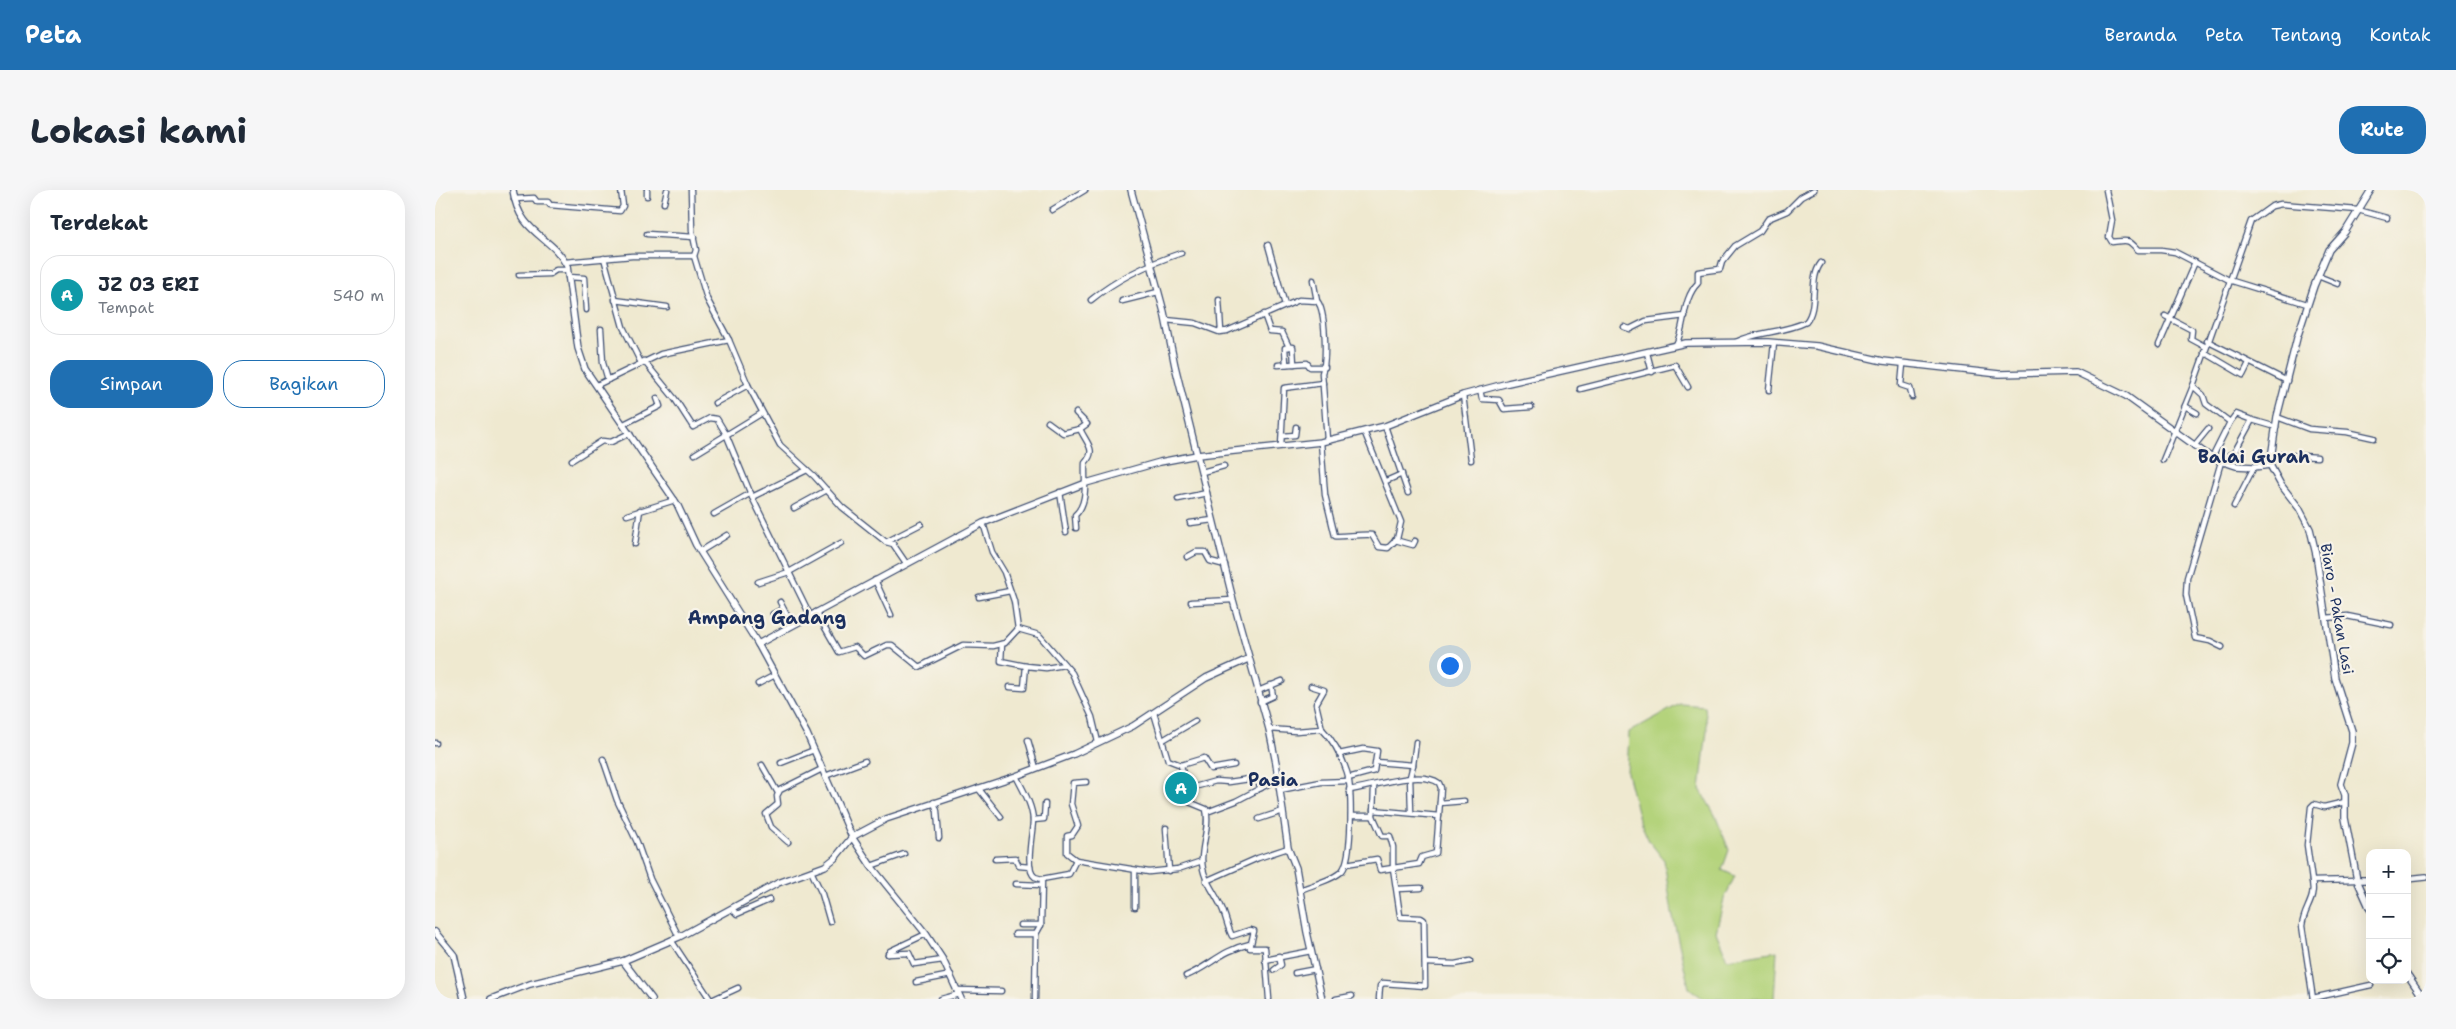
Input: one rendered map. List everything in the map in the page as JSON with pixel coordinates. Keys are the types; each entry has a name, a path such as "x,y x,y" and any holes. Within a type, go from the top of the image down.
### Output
{"street":[{"path":"513,190 514,199 523,219 565,262 580,354 585,369 675,500 689,532 758,644 814,750 852,837 871,866 926,934 943,960 960,994"},
{"path":"514,199 534,198 537,202 548,202 550,205 620,211 623,206 621,190"},
{"path":"647,190 647,196"},
{"path":"664,203 667,190"},
{"path":"691,190 694,256 707,299 729,340 762,413 785,451 807,470 842,507 886,542 893,544 906,563"},
{"path":"1052,210 1085,190"},
{"path":"1131,190 1166,320 1233,600 1269,729 1288,848 1296,868 1322,999"},
{"path":"1677,345 1685,316 1686,300 1698,284 1698,271 1720,270 1722,262 1735,246 1757,234 1768,219 1787,211 1801,197 1814,190"},
{"path":"2106,190 2112,220 2109,237 2112,242 2128,240 2138,250 2167,250 2229,280 2307,304"},
{"path":"758,644 983,523 1086,483 1160,462 1197,455 1324,441 1385,426 1480,390 1677,345 1774,343 1817,346 1903,364 1999,374 2076,372 2119,392 2194,446 2222,463 2254,468 2270,465 2277,417 2307,304 2329,250 2345,232 2371,190"},
{"path":"2163,460 2193,386 2207,341 2251,221 2272,206 2281,204 2358,210 2372,216 2387,218"},
{"path":"647,234 694,237"},
{"path":"1268,245 1285,305"},
{"path":"1091,300 1115,282 1150,263 1181,253"},
{"path":"565,262 632,256 694,256"},
{"path":"604,258 623,327 643,362 675,400 693,427 715,417 726,434 751,495 789,572 813,614 839,652 855,647 864,656 887,645 893,645 918,667 963,645 993,646 1008,641 1019,629 1016,605 1009,591 1004,572 993,552 983,523"},
{"path":"2159,346 2195,262"},
{"path":"1734,343 1760,332 1790,328 1806,322 1811,310 1814,278 1821,263"},
{"path":"519,275 550,274 556,270 567,270"},
{"path":"2318,276 2338,284"},
{"path":"568,277 584,278 587,310"},
{"path":"1313,280 1317,301 1322,309 1325,367 1322,373 1325,495 1336,536 1357,533 1372,535 1379,547 1387,548 1400,532 1401,522 1386,481 1364,431"},
{"path":"1122,301 1158,292"},
{"path":"615,300 667,307"},
{"path":"1219,300 1221,331"},
{"path":"1166,320 1195,323 1221,331 1230,331 1264,314 1299,300 1317,301"},
{"path":"1264,314 1270,332 1281,331 1284,333 1289,347 1293,347 1294,364"},
{"path":"1624,327 1630,329 1646,322 1685,316"},
{"path":"2165,316 2192,330 2191,339 2243,375 2249,363"},
{"path":"601,329 603,363 607,380"},
{"path":"597,385 661,354 729,340"},
{"path":"2207,341 2287,381"},
{"path":"1769,390 1774,343"},
{"path":"1286,364 1285,348 1289,347"},
{"path":"1647,353 1652,372"},
{"path":"1278,365 1307,363 1310,367 1325,367"},
{"path":"1903,364 1901,385 1910,388 1912,397"},
{"path":"1579,389 1676,366 1687,387"},
{"path":"1281,446 1284,388 1302,384 1323,383"},
{"path":"715,403 748,385"},
{"path":"2193,386 2203,395 2206,404 2230,422"},
{"path":"1480,390 1482,399 1499,400 1504,409 1531,407"},
{"path":"1463,395 1471,460"},
{"path":"624,424 660,406 657,398"},
{"path":"2185,406 2197,414"},
{"path":"695,454 762,413"},
{"path":"1048,422 1063,433 1080,429 1087,424 1076,413"},
{"path":"2212,458 2236,414 2276,427"},
{"path":"2277,417 2309,429 2347,432 2374,438"},
{"path":"2222,648 2210,641 2195,638 2186,595 2187,578 2222,463 2229,455 2234,453 2252,420"},
{"path":"1385,426 1408,493"},
{"path":"1282,436 1295,435 1296,427"},
{"path":"1076,528 1075,514 1081,509 1086,483 1085,465 1092,454 1080,429"},
{"path":"2194,446 2208,429"},
{"path":"572,460 602,441 611,442 630,433"},
{"path":"2271,454 2317,457"},
{"name":"Biaro - Pakan Lasi","path":"2270,465 2281,485 2299,508 2310,529 2316,554 2335,678 2352,731 2352,743 2341,784 2345,802 2345,818 2357,880 2366,900"},
{"path":"1202,472 1224,466"},
{"path":"2234,506 2254,468"},
{"path":"714,514 751,495 786,480 796,478 807,470"},
{"path":"1386,481 1403,474"},
{"path":"795,508 827,490"},
{"path":"1060,492 1066,532"},
{"path":"1178,499 1207,493"},
{"path":"627,515 675,500"},
{"path":"635,544 640,510"},
{"path":"1191,523 1213,520"},
{"path":"886,542 921,524"},
{"path":"701,551 727,535"},
{"path":"1395,540 1409,546 1413,545 1415,541"},
{"path":"758,582 789,572 841,543"},
{"path":"1187,557 1196,552 1203,552 1209,560 1225,565"},
{"path":"875,580 891,616"},
{"path":"979,597 1009,591"},
{"path":"1191,602 1233,600"},
{"path":"779,602 792,625"},
{"path":"773,614 783,609"},
{"path":"2326,618 2347,616 2391,626"},
{"path":"1019,629 1039,635 1074,676 1091,717 1098,742"},
{"path":"1002,644 1001,661 1046,668 1064,665"},
{"path":"491,999 530,984 623,961 679,937 778,884 830,862 852,837 886,819 1016,776 1098,742 1154,713 1206,678 1248,658"},
{"path":"1011,687 1024,688 1025,666"},
{"path":"758,684 775,675"},
{"path":"1258,691 1282,681"},
{"path":"1260,702 1273,696 1271,685"},
{"path":"1300,890 1337,874 1346,864 1351,816 1348,779 1339,754 1322,729 1316,704 1324,690 1311,686"},
{"path":"1154,713 1168,760 1181,765 1204,758 1211,769 1234,765"},
{"path":"1163,740 1195,721"},
{"path":"1269,729 1296,731 1322,729"},
{"path":"1027,740 1036,768"},
{"path":"1411,812 1410,778 1415,742"},
{"path":"1280,790 1348,779 1372,773 1378,753 1375,749 1363,749 1339,754"},
{"path":"781,763 814,750"},
{"path":"603,759 617,800 637,842 650,879 679,937"},
{"path":"777,792 824,772 865,761"},
{"path":"1376,762 1413,764"},
{"path":"762,765 777,792 778,804 766,814 771,828 789,842"},
{"path":"1181,765 1190,804 1205,807 1207,812 1202,861 1206,881 1223,908 1226,926 1232,936 1250,930 1255,932 1250,944 1251,949 1265,948 1269,999"},
{"path":"1016,776 1028,800 1033,820 1031,875 1041,879 1071,874 1076,860"},
{"path":"1187,789 1216,781 1229,782 1256,778 1259,780 1261,788"},
{"path":"1346,864 1377,859 1379,870 1419,864 1422,857 1436,853 1441,785 1438,781 1410,778 1374,787 1349,790"},
{"path":"1207,812 1278,779"},
{"path":"1087,782 1073,783 1071,804 1078,826 1072,835 1067,836 1067,853 1076,860 1135,870 1169,871 1202,861"},
{"path":"1374,787 1373,816 1382,836 1390,836 1393,847 1393,868 1401,918 1421,918 1424,920 1425,986 1383,983 1380,986 1379,999"},
{"path":"978,788 1001,818"},
{"path":"1440,803 1464,801"},
{"path":"934,802 937,811 939,838"},
{"path":"2345,802 2324,807 2314,804 2311,807 2307,845 2313,899 2304,915 2302,926 2313,999 2371,985"},
{"path":"1033,820 1045,818 1045,804"},
{"path":"1373,810 1439,816"},
{"path":"1259,819 1283,812"},
{"path":"1351,816 1373,816"},
{"path":"1166,828 1169,871"},
{"path":"1206,881 1258,858 1288,848"},
{"path":"871,866 905,854"},
{"path":"995,859 1015,858 1019,866 1030,867"},
{"path":"1135,870 1135,908"},
{"path":"811,871 822,894 830,922"},
{"path":"2411,879 2426,877"},
{"path":"1035,999 1036,934 1041,925 1041,879"},
{"path":"2312,880 2366,880"},
{"path":"1016,884 1041,885"},
{"path":"1397,889 1421,888"},
{"path":"732,909 737,914 769,900"},
{"path":"1020,925 1041,925"},
{"path":"435,932 454,955 464,999"},
{"path":"926,934 890,951 888,954 909,953 914,964 943,960"},
{"path":"1015,934 1036,934"},
{"path":"671,940 710,999"},
{"path":"1186,976 1207,966 1218,955 1250,944"},
{"path":"1265,960 1311,951"},
{"path":"1274,970 1281,965 1279,956"},
{"path":"623,961 652,999"},
{"path":"1425,963 1455,964 1470,961"},
{"path":"1295,973 1316,969"},
{"path":"916,982 951,976"},
{"path":"2411,980 2424,999"},
{"path":"714,999 738,988"},
{"path":"941,999 960,994 1001,991"},
{"path":"1336,999 1351,996"}],"green space":[{"path":"1680,704 1705,706 1707,730 1700,789 1715,815 1729,850 1722,870 1735,876 1724,899 1716,932 1727,959 1777,951 1774,999 1704,999 1689,988 1672,913 1664,860 1649,841 1639,819 1627,773 1629,732"}],"place":[{"name":"JZ 03 ERI","path":"1181,788"}],"district":[{"name":"Balai Gurah","path":"2254,457"},
{"name":"Ampang Gadang","path":"767,618"},
{"name":"Pasia","path":"1273,780"}]}
